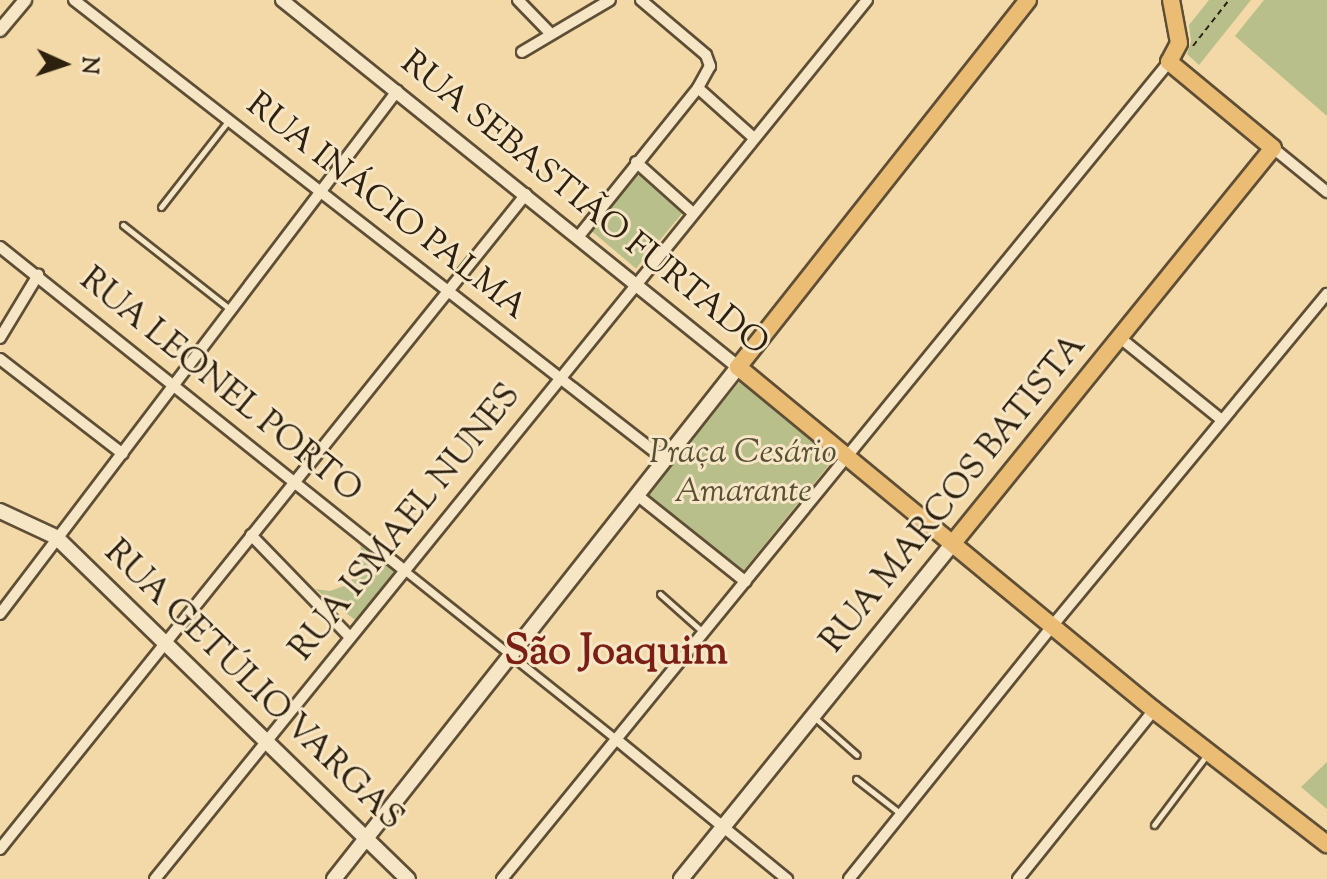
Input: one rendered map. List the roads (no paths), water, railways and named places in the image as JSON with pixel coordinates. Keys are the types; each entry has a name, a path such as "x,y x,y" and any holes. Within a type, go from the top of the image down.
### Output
{"main road":[{"path":"334,879 1028,0"},
{"path":"1171,0 1179,43 1169,62 1273,148"},
{"name":"RUA MARCOS BATISTA","path":"681,879 1273,148"},
{"name":"RUA SEBASTIÃO FURTADO","path":"738,367 1154,710 1327,844"},
{"name":"RUA GETÚLIO VARGAS","path":"0,511 56,537 408,879"}],"street":[{"path":"0,30 25,0"},
{"name":"RUA INÁCIO PALMA","path":"74,0 664,459"},
{"name":"RUA SEBASTIÃO FURTADO","path":"282,0 738,367"},
{"path":"518,0 551,34"},
{"path":"522,52 610,0"},
{"path":"579,236 698,88 710,66 706,55 641,0"},
{"name":"RUA ISMAEL NUNES","path":"155,879 867,0"},
{"path":"502,879 1169,62"},
{"path":"698,88 754,138"},
{"path":"0,614 397,91"},
{"path":"1273,148 1327,192"},
{"path":"636,162 693,213"},
{"path":"0,849 526,194"},
{"name":"RUA LEONEL PORTO","path":"0,247 404,570"},
{"path":"0,338 38,275"},
{"path":"849,879 1053,625 1327,294"},
{"path":"1119,337 1222,420"},
{"path":"0,359 123,454"},
{"path":"637,495 746,582"},
{"path":"251,535 350,637"},
{"path":"404,570 787,879"},
{"path":"1018,879 1154,710"}],"lane":[{"path":"161,207 229,120"},
{"path":"123,225 231,310"},
{"path":"660,594 704,633"},
{"path":"813,716 857,755"},
{"path":"1154,825 1209,752"},
{"path":"856,779 901,814"}],"district":[{"name":"São Joaquim","path":"616,653"}],"park label":[{"name":"Praça Cesário Amarante","path":"743,472"}]}
